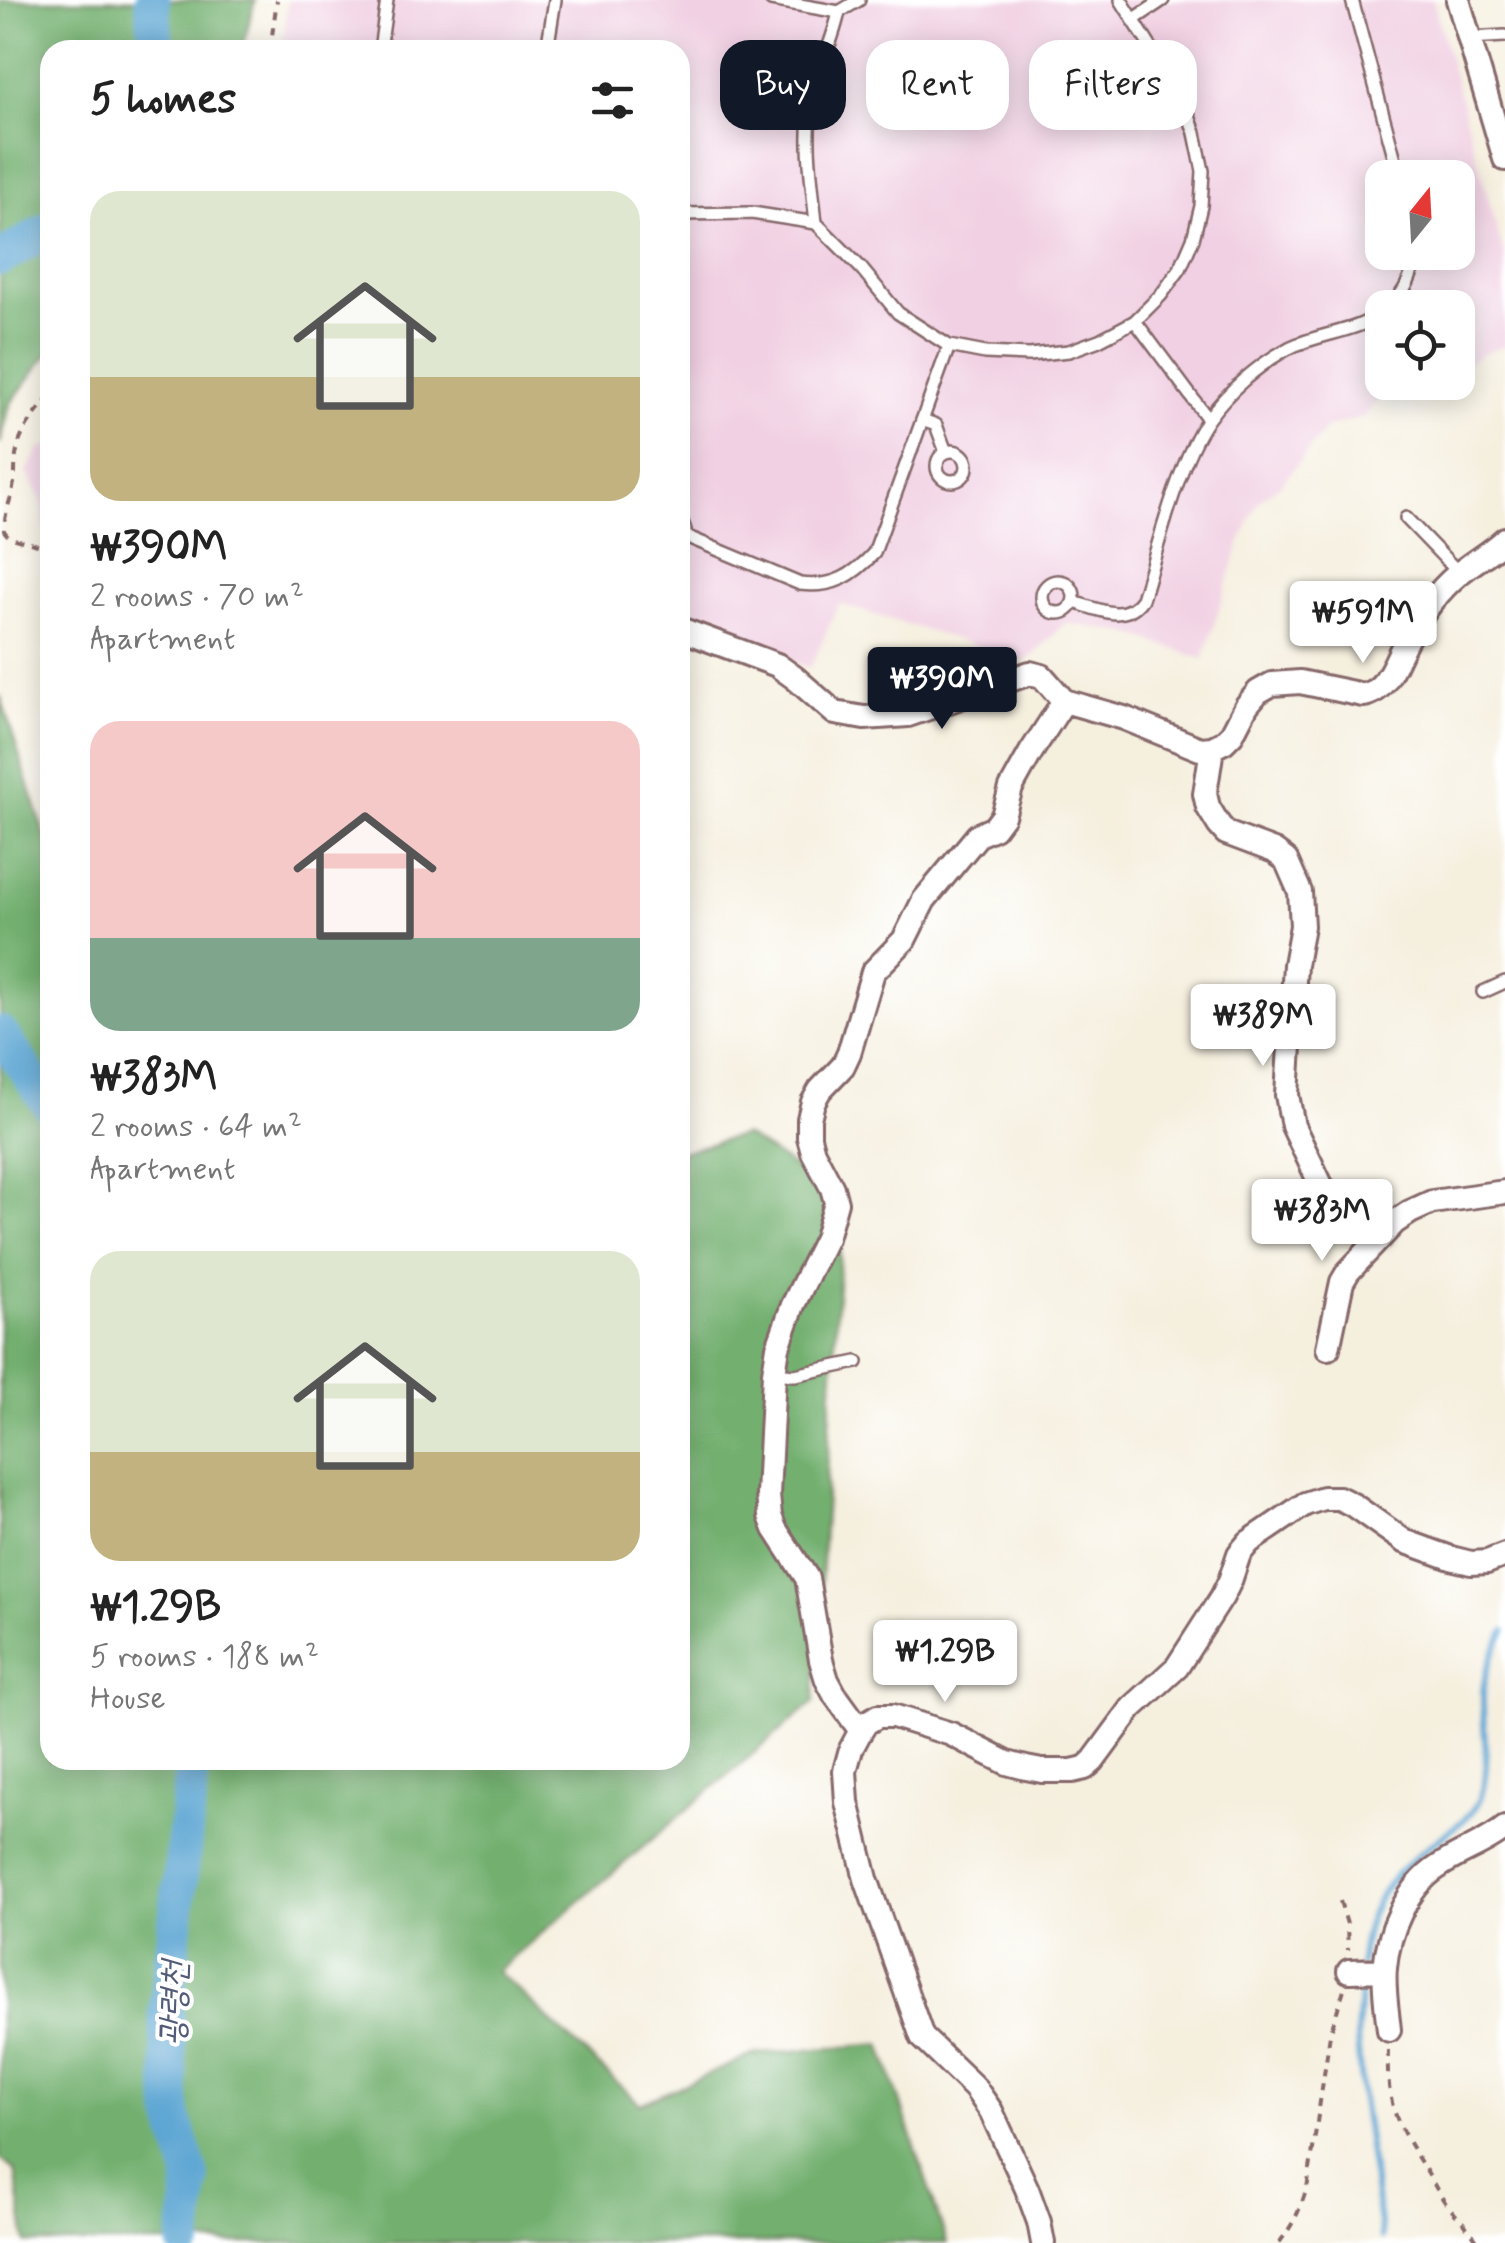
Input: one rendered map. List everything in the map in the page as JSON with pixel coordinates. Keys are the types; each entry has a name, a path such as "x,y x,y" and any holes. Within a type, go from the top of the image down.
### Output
{"street":[{"path":"1458,0 1505,159"},
{"path":"690,633 776,666 835,713 864,718 908,715 1030,674 1042,676 1064,702 1124,718 1190,747 1212,748 1232,734 1247,705 1272,684 1300,682 1373,694 1438,594 1505,539"},
{"path":"856,1724 835,1695 821,1660 807,1578 770,1516 768,1495 778,1347 784,1325 826,1238 836,1202 808,1137 813,1102 849,1053 873,972 904,940 924,900 978,835 994,828 1003,816 1012,788 1064,702"},
{"path":"1212,748 1205,794 1218,826 1286,860 1300,892 1302,926 1287,1095 1293,1126 1321,1186 1348,1219 1377,1226 1395,1222"},
{"path":"1328,1348 1342,1282 1395,1222 1432,1202 1505,1192"},
{"path":"1042,2243 1039,2222 992,2112 975,2088 922,2037 866,1879 847,1802 845,1771 851,1749 866,1723 878,1716 893,1716 964,1740 1008,1764 1042,1771 1085,1768 1132,1708 1177,1667 1222,1597 1239,1554 1249,1542 1305,1504 1323,1498 1339,1498 1404,1541 1451,1558 1471,1563 1505,1555"},
{"path":"1389,2030 1367,1970 1418,1884 1435,1868 1505,1828"}],"lane":[{"path":"381,40 387,0"},
{"path":"549,40 556,0"},
{"path":"771,0 839,12 859,0"},
{"path":"690,214 752,213 816,223 898,313 949,346 984,353 1029,355 1069,351 1099,340 1134,321 1180,269 1193,239 1204,171 1183,100 1121,0"},
{"path":"1132,20 1163,0"},
{"path":"1352,0 1395,160"},
{"path":"816,223 809,125 813,95 839,12"},
{"path":"1469,38 1505,36"},
{"path":"1134,321 1208,419"},
{"path":"1074,602 1114,614 1136,608 1142,600 1177,488 1208,419 1246,378 1289,348 1365,322"},
{"path":"690,541 800,584 818,586 858,570 874,552 949,346"},
{"path":"922,420 936,426 946,452"},
{"path":"1406,518 1459,573"},
{"path":"1483,992 1505,982"},
{"path":"774,1373 796,1375 857,1362"}],"path":[{"path":"271,40 277,0"},
{"path":"40,409 19,443 4,522 4,531 10,538 40,546"},
{"path":"1279,2243 1292,2226 1306,2193 1330,2034 1367,1970 1340,1901"},
{"path":"1389,2030 1387,2080 1401,2132 1437,2192 1478,2243"}],"shaded area":[{"path":"288,0 1433,0 1505,259 1505,346 1475,358 1475,290 1365,290 1365,400 1379,400 1364,416 1326,428 1280,485 1258,501 1203,659 1127,633 1065,623 1027,661 839,604 810,668 690,623 690,40 283,40"},
{"path":"40,448 40,499 27,472"}],"green space":[{"path":"0,0 255,0 245,40 40,40 40,364 10,404 0,444"},
{"path":"0,695 40,820 40,1770 690,1770 690,1149 744,1135 843,1198 814,1702 497,1971 640,2104 755,2054 881,2044 947,2243 26,2243 15,2170 0,2159"}],"waterway":[{"name":"광령천","path":"152,0 156,40"},
{"name":"광령천","path":"0,258 40,235"},
{"name":"광령천","path":"0,1033 40,1091"},
{"path":"1361,1964 1369,1921 1385,1888 1411,1861 1466,1818 1481,1796 1486,1760 1483,1687 1505,1631"},
{"name":"광령천","path":"185,2243 192,2176 173,2114 166,2012 192,1770"},
{"path":"1361,1977 1357,2038 1382,2238"}]}
